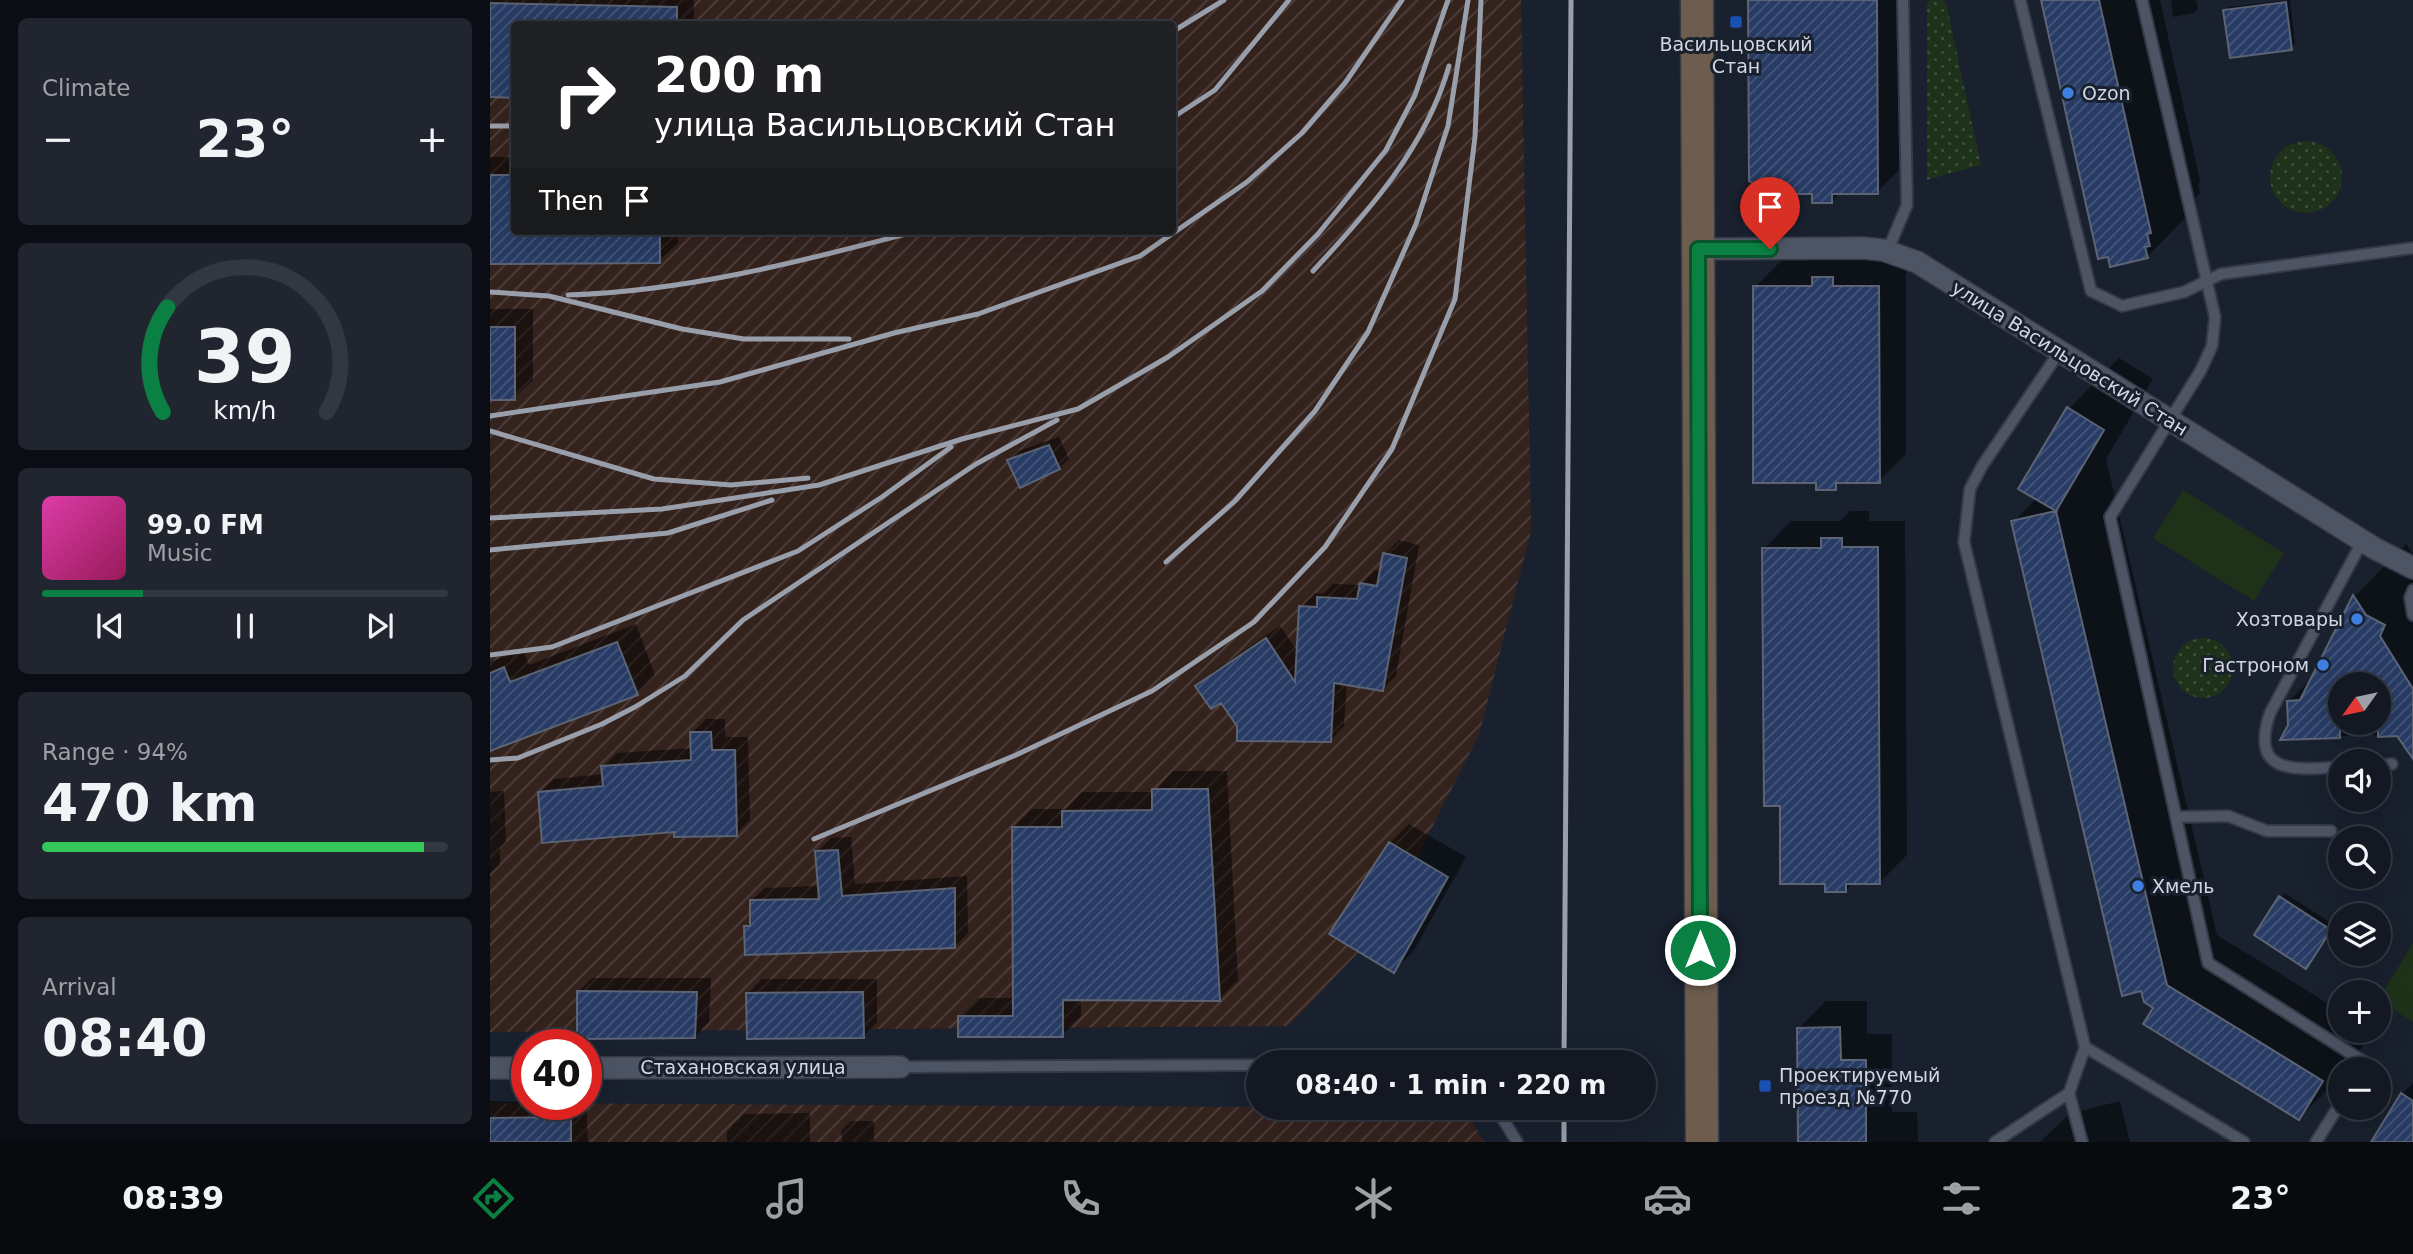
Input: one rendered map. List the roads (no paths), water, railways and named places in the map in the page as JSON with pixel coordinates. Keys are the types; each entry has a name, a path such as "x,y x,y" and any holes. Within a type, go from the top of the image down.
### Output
{"street":[{"path":"1697,0 1702,1142"},
{"name":"улица Васильцовский Стан","path":"1698,249 1863,248 1887,251 1917,262 2363,540 2413,568"},
{"name":"Стахановская улица","path":"602,1068 900,1067"},
{"path":"490,1068 511,1068"}],"lane":[{"path":"1887,251 1907,205 1903,0"},
{"path":"2020,0 2091,291 2122,306 2184,292 2221,274 2413,248"},
{"path":"2142,0 2215,317 2212,346 2110,517 2208,963 2356,1057"},
{"path":"2060,351 1982,466 1970,489 1964,542 2085,1047 2069,1093 2082,1142"},
{"path":"2328,768 2291,770 2268,753 2262,737 2270,713 2363,540"},
{"path":"2413,590 2410,598 2413,615"},
{"path":"2176,817 2228,816 2267,831 2328,831"},
{"path":"2085,1047 2244,1142"},
{"path":"900,1067 1246,1065"},
{"path":"1995,1142 2069,1093"},
{"path":"1503,1120 1517,1142"},
{"path":"2316,1142 2330,1120"}],"railway":[{"path":"1176,30 1224,0"},
{"path":"1176,115 1215,90 1289,0"},
{"path":"1176,231 1247,182 1302,133 1345,83 1402,0"},
{"path":"490,518 662,509 819,485 962,439 1078,409 1168,357 1262,291 1318,234 1386,150 1415,95 1448,0"},
{"path":"1166,562 1235,501 1315,411 1368,332 1416,224 1448,126 1468,0"},
{"path":"814,839 1016,755 1152,691 1254,622 1325,547 1392,449 1455,299 1475,137 1481,0"},
{"path":"1564,1050 1571,0"},
{"path":"1313,271 1375,201 1411,151 1439,96 1449,66"},
{"path":"490,126 511,126"},
{"path":"568,295 657,288 701,281 902,235"},
{"path":"490,416 720,382 894,333 978,314 1140,256 1170,235"},
{"path":"490,292 549,296 682,329 744,339 849,339"},
{"path":"490,760 518,758 602,724 635,707 685,676 743,620 976,464 1057,420"},
{"path":"490,431 654,479 731,485 808,478"},
{"path":"490,655 552,647 798,551 882,497 951,447"},
{"path":"490,550 668,533 772,500"},
{"path":"1564,1120 1564,1142"}],"place":[{"name":"Васильцовский Стан","path":"1736,22"},
{"name":"Ozon","path":"2068,93"},
{"name":"Хозтовары","path":"2357,619"},
{"name":"Гастроном","path":"2323,665"},
{"name":"Хмель","path":"2138,886"},
{"name":"Проектируемый проезд №770","path":"1765,1086"}]}
